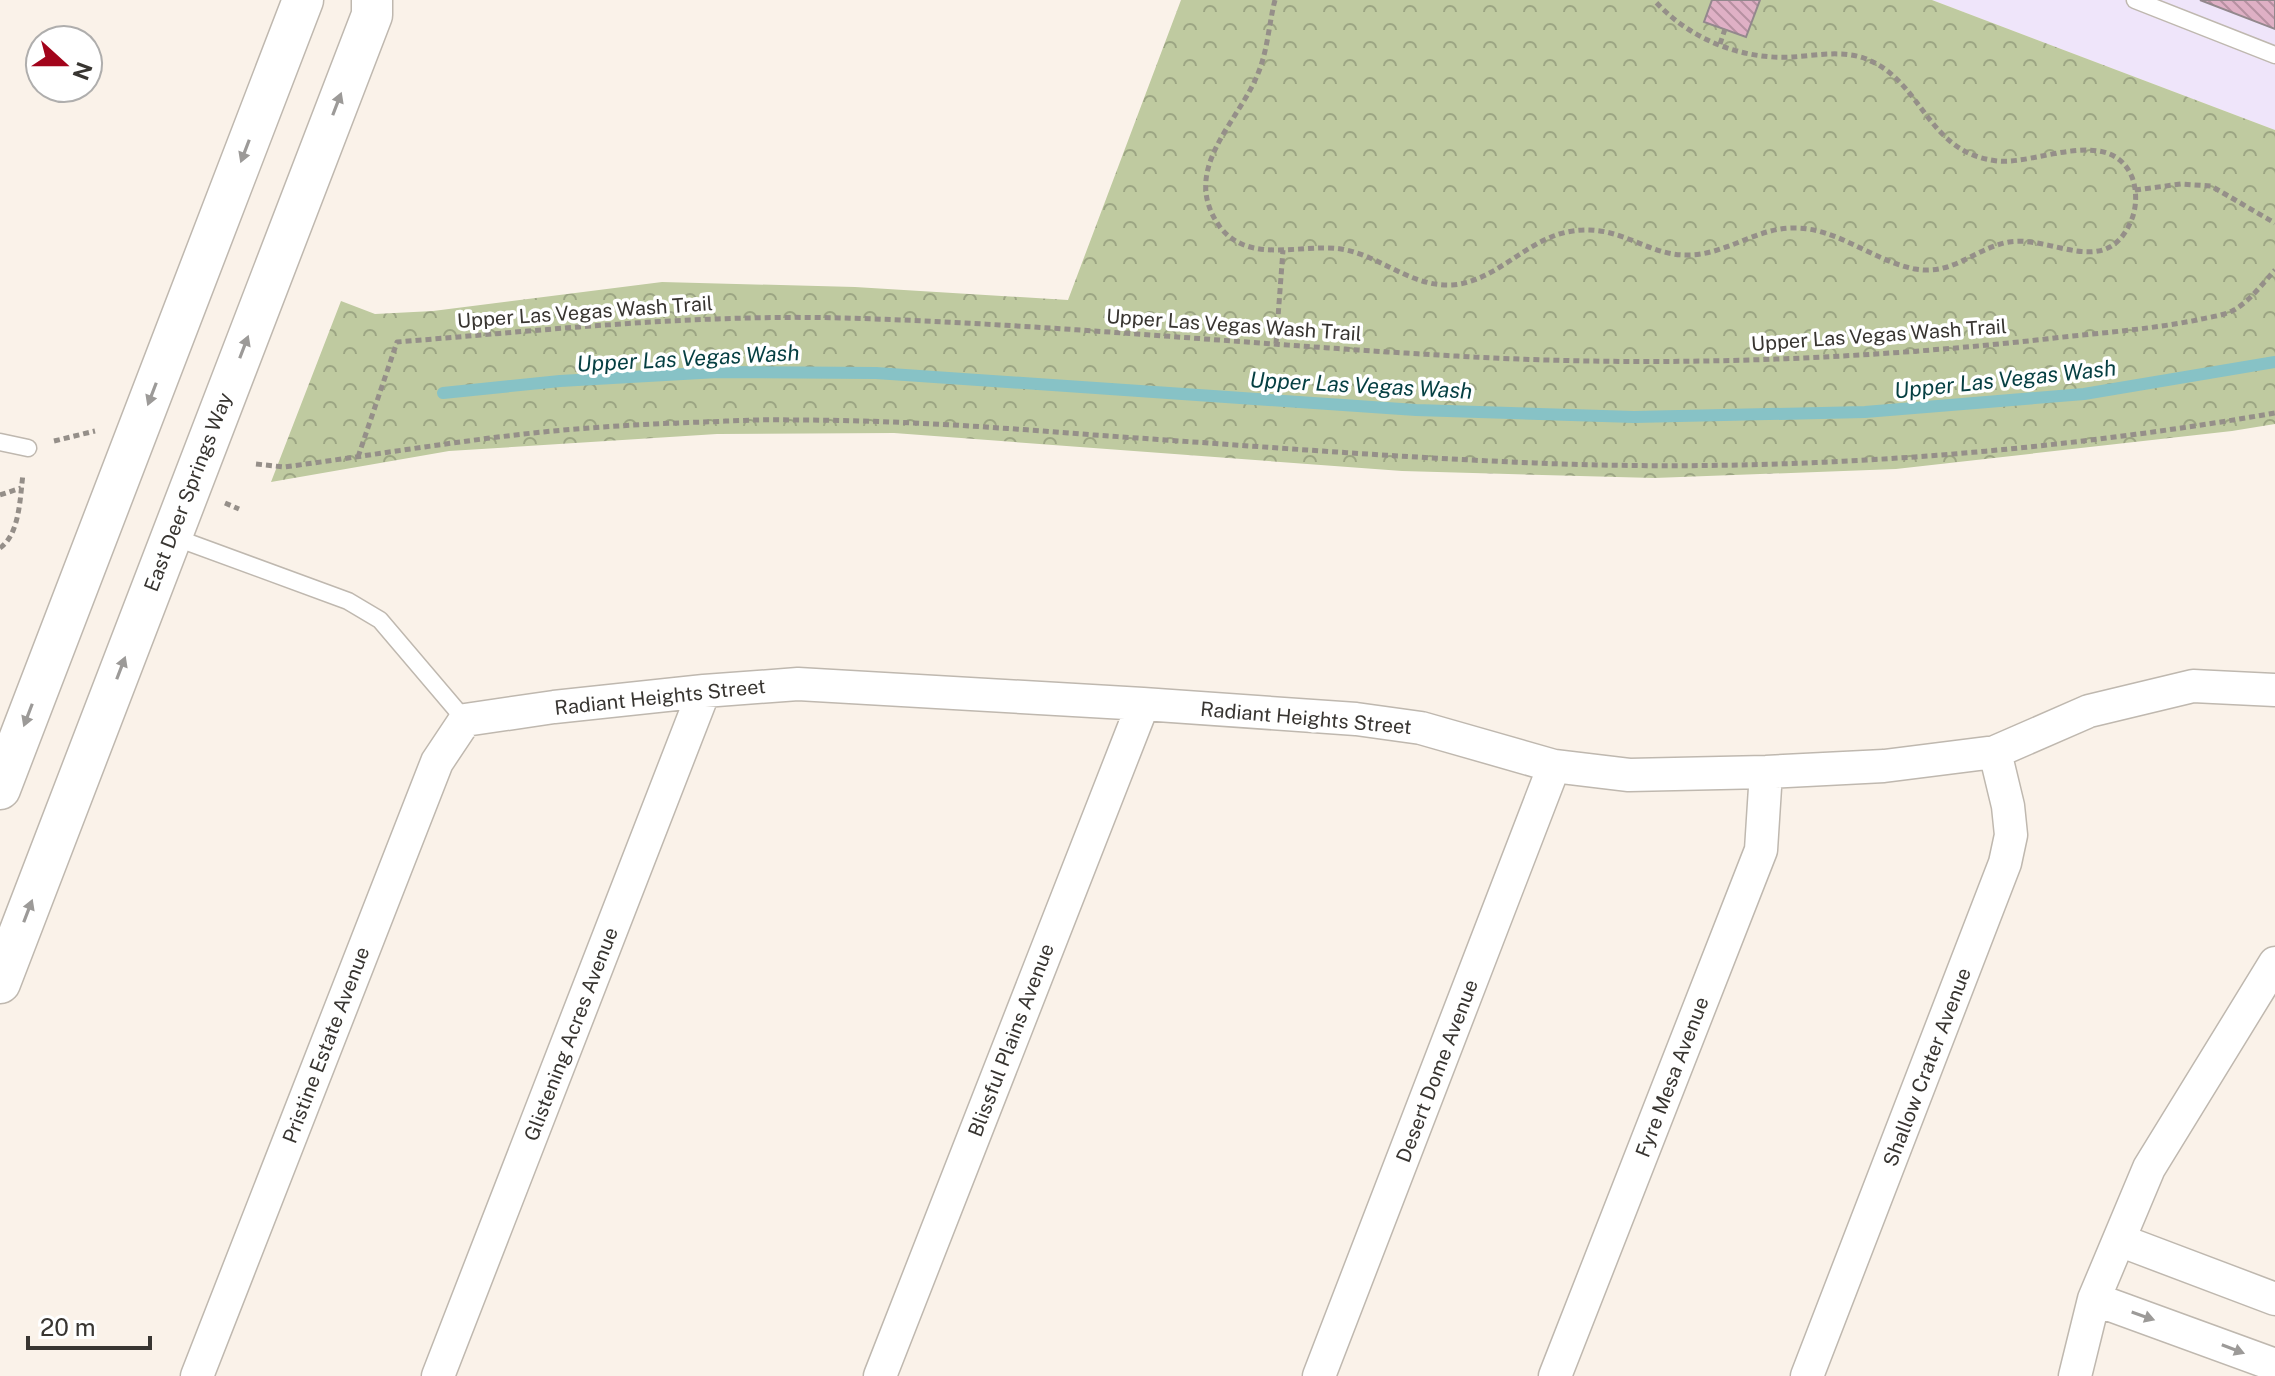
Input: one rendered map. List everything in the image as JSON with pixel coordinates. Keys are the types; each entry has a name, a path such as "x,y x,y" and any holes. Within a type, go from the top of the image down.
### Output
{"street":[{"path":"0,789 303,0"},
{"name":"East Deer Springs Way","path":"0,983 372,15 372,0"},
{"name":"Radiant Heights Street","path":"465,720 554,707 798,684 1356,719 1421,728 1554,766 1629,775 1884,766 1995,752 2089,711 2193,686 2275,690"},
{"name":"Glistening Acres Avenue","path":"438,1376 704,691"},
{"name":"Blissful Plains Avenue","path":"880,1376 1143,704"},
{"name":"Pristine Estate Avenue","path":"197,1376 437,762 465,720"},
{"name":"Shallow Crater Avenue","path":"1807,1376 2005,863 2011,835 2008,806 1995,752"},
{"name":"Desert Dome Avenue","path":"1319,1376 1554,766"},
{"name":"Fyre Mesa Avenue","path":"1555,1376 1761,850 1766,772"},
{"path":"2075,1376 2094,1299 2149,1168 2275,963"},
{"path":"2119,1240 2275,1299"},
{"path":"2094,1299 2275,1365"}],"lane":[{"path":"2135,0 2275,55"},
{"path":"0,442 28,448"},
{"path":"171,536 364,609 380,620 465,720"}],"path":[{"path":"1275,0 1258,75 1216,147 1206,173 1208,204 1215,219 1233,240 1256,248 1342,249 1420,281 1458,285 1487,274 1541,242 1571,231 1607,231 1672,253 1689,255 1712,251 1768,231 1799,228 1827,234 1894,263 1916,269 1939,269 1963,262 2006,242 2032,241 2074,252 2099,251 2119,240 2128,227 2134,214 2135,190 2131,174 2123,163 2100,151 2082,149 2025,160 1989,160 1948,141 1894,76 1877,63 1865,58 1827,54 1777,57 1748,54 1682,26 1654,0"},
{"path":"1720,44 1725,29"},
{"path":"2135,190 2170,184 2211,186 2275,223"},
{"path":"1276,344 1283,250"},
{"name":"Upper Las Vegas Wash Trail","path":"358,457 397,342 610,323 780,317 973,323 1476,357 1722,360 1900,352 2180,323 2236,309 2275,270"},
{"path":"256,464 284,467 536,432 645,424 792,419 980,426 1409,457 1542,463 1820,462 2048,445 2193,427 2275,413"},
{"path":"0,495 21,488"}],"shaded area":[{"path":"1932,0 2275,0 2275,130"}],"green space":[{"path":"1181,0 1932,0 2275,130 2275,424 1896,469 1654,478 1402,471 894,433 717,434 449,451 271,482 341,301 375,314 433,311 662,282 855,287 1068,300"}],"building":[{"path":"1712,0 1760,0 1746,37 1704,22"},
{"path":"2200,0 2275,0 2275,29"}],"waterway":[{"name":"Upper Las Vegas Wash","path":"443,393 560,381 718,372 876,373 1416,410 1634,417 1865,412 2084,394 2275,362"}]}
